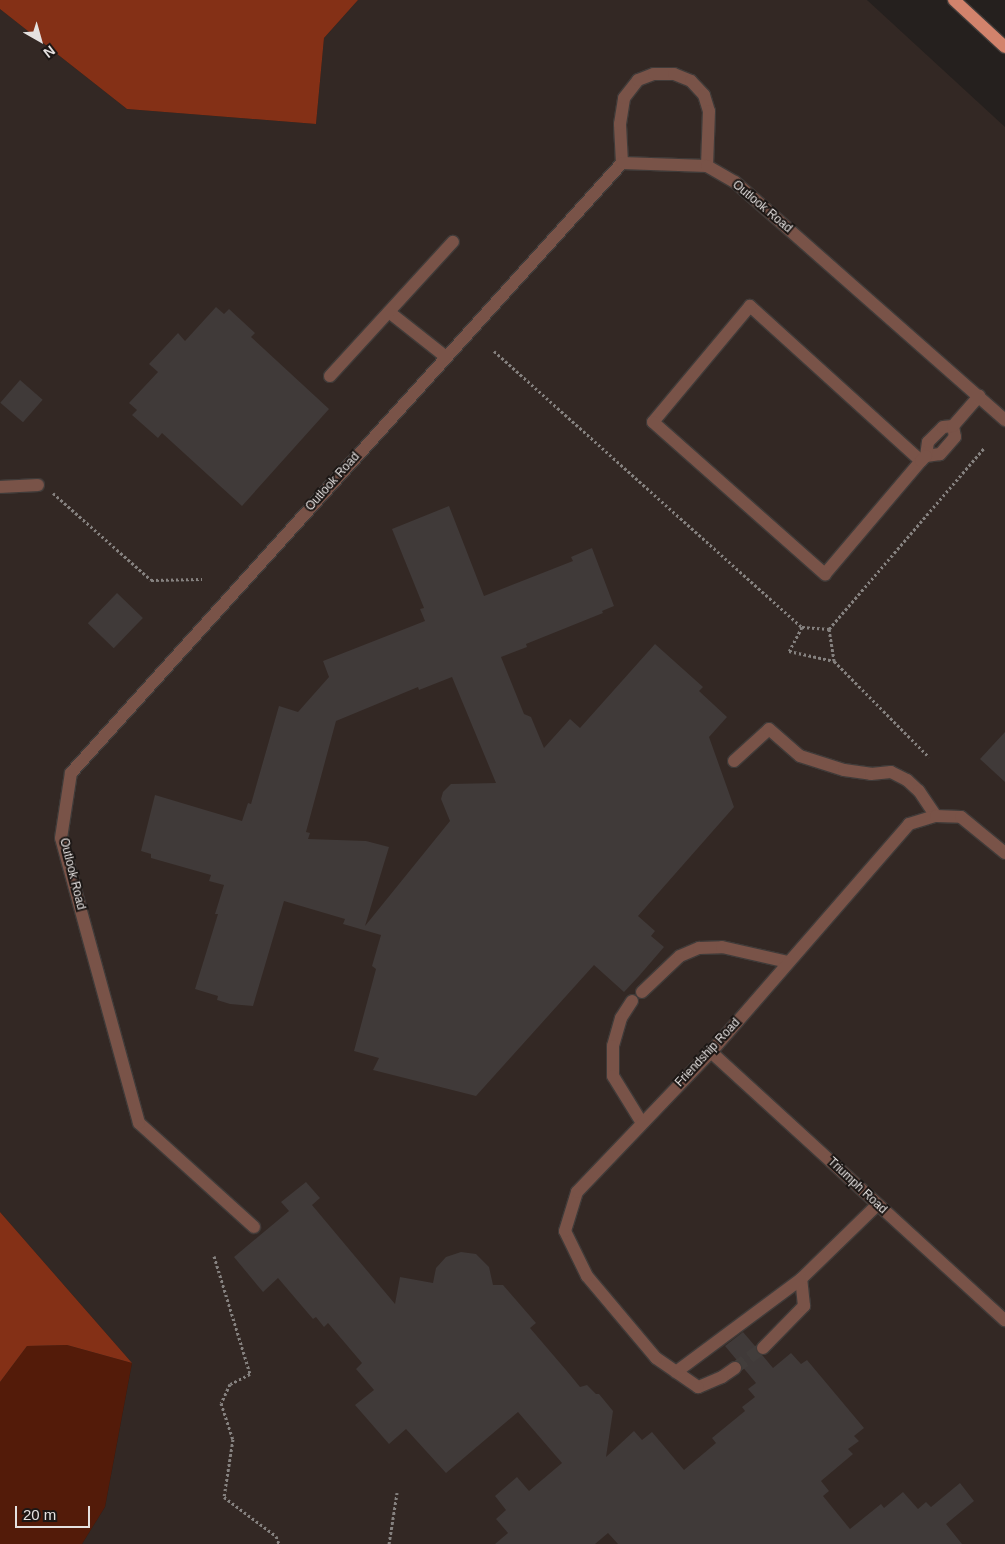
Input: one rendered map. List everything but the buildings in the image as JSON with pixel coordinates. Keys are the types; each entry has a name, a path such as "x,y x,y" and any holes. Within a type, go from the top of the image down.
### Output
{"main road":[{"path":"954,0 1005,47"}],"street":[{"path":"622,163 620,124 624,98 638,80 654,74 674,74 691,81 704,95 709,110 706,166"},
{"name":"Outlook Road","path":"254,1227 139,1124 61,838 71,773 622,163 706,166 735,182 1005,420"},
{"path":"330,376 453,242"},
{"path":"924,459 750,306 653,422 825,574 924,459 928,442 943,427 953,426 979,396"},
{"path":"389,312 446,358"},
{"path":"0,487 38,485"},
{"path":"734,762 769,728 800,756 844,770 871,774 890,772 907,780 919,791 936,816"},
{"name":"Friendship Road","path":"735,1368 722,1377 698,1387 656,1358 587,1276 565,1231 577,1192 711,1052 909,824 936,816 961,817 1005,852"},
{"path":"642,992 680,956 699,948 722,947 788,962"},
{"path":"632,1001 621,1018 613,1046 613,1076 642,1123"},
{"name":"Triumph Road","path":"711,1052 1005,1320"},
{"path":"676,1372 801,1279 877,1205"},
{"path":"763,1348 804,1306 801,1279"}],"path":[{"path":"494,351 802,627 829,629"},
{"path":"834,661 829,629 984,448"},
{"path":"52,492 150,580 202,579"},
{"path":"802,627 789,651 834,661 928,757"},
{"path":"214,1256 250,1374 230,1384 221,1403 233,1439 224,1497 276,1536 279,1544"},
{"path":"389,1544 397,1493"}],"shaded area":[{"path":"0,0 358,0 324,38 316,124 127,109 0,9"},
{"path":"358,0 867,0 1005,127 1005,1544 82,1544 105,1507 132,1363 0,1212 0,9 127,109 316,124 324,38"},
{"path":"0,1212 132,1363 67,1345 27,1346 0,1382"},
{"path":"67,1345 132,1363 105,1507 82,1544 0,1544 0,1382 27,1346"}],"tunnel":[{"path":"735,1368 763,1348"}]}
